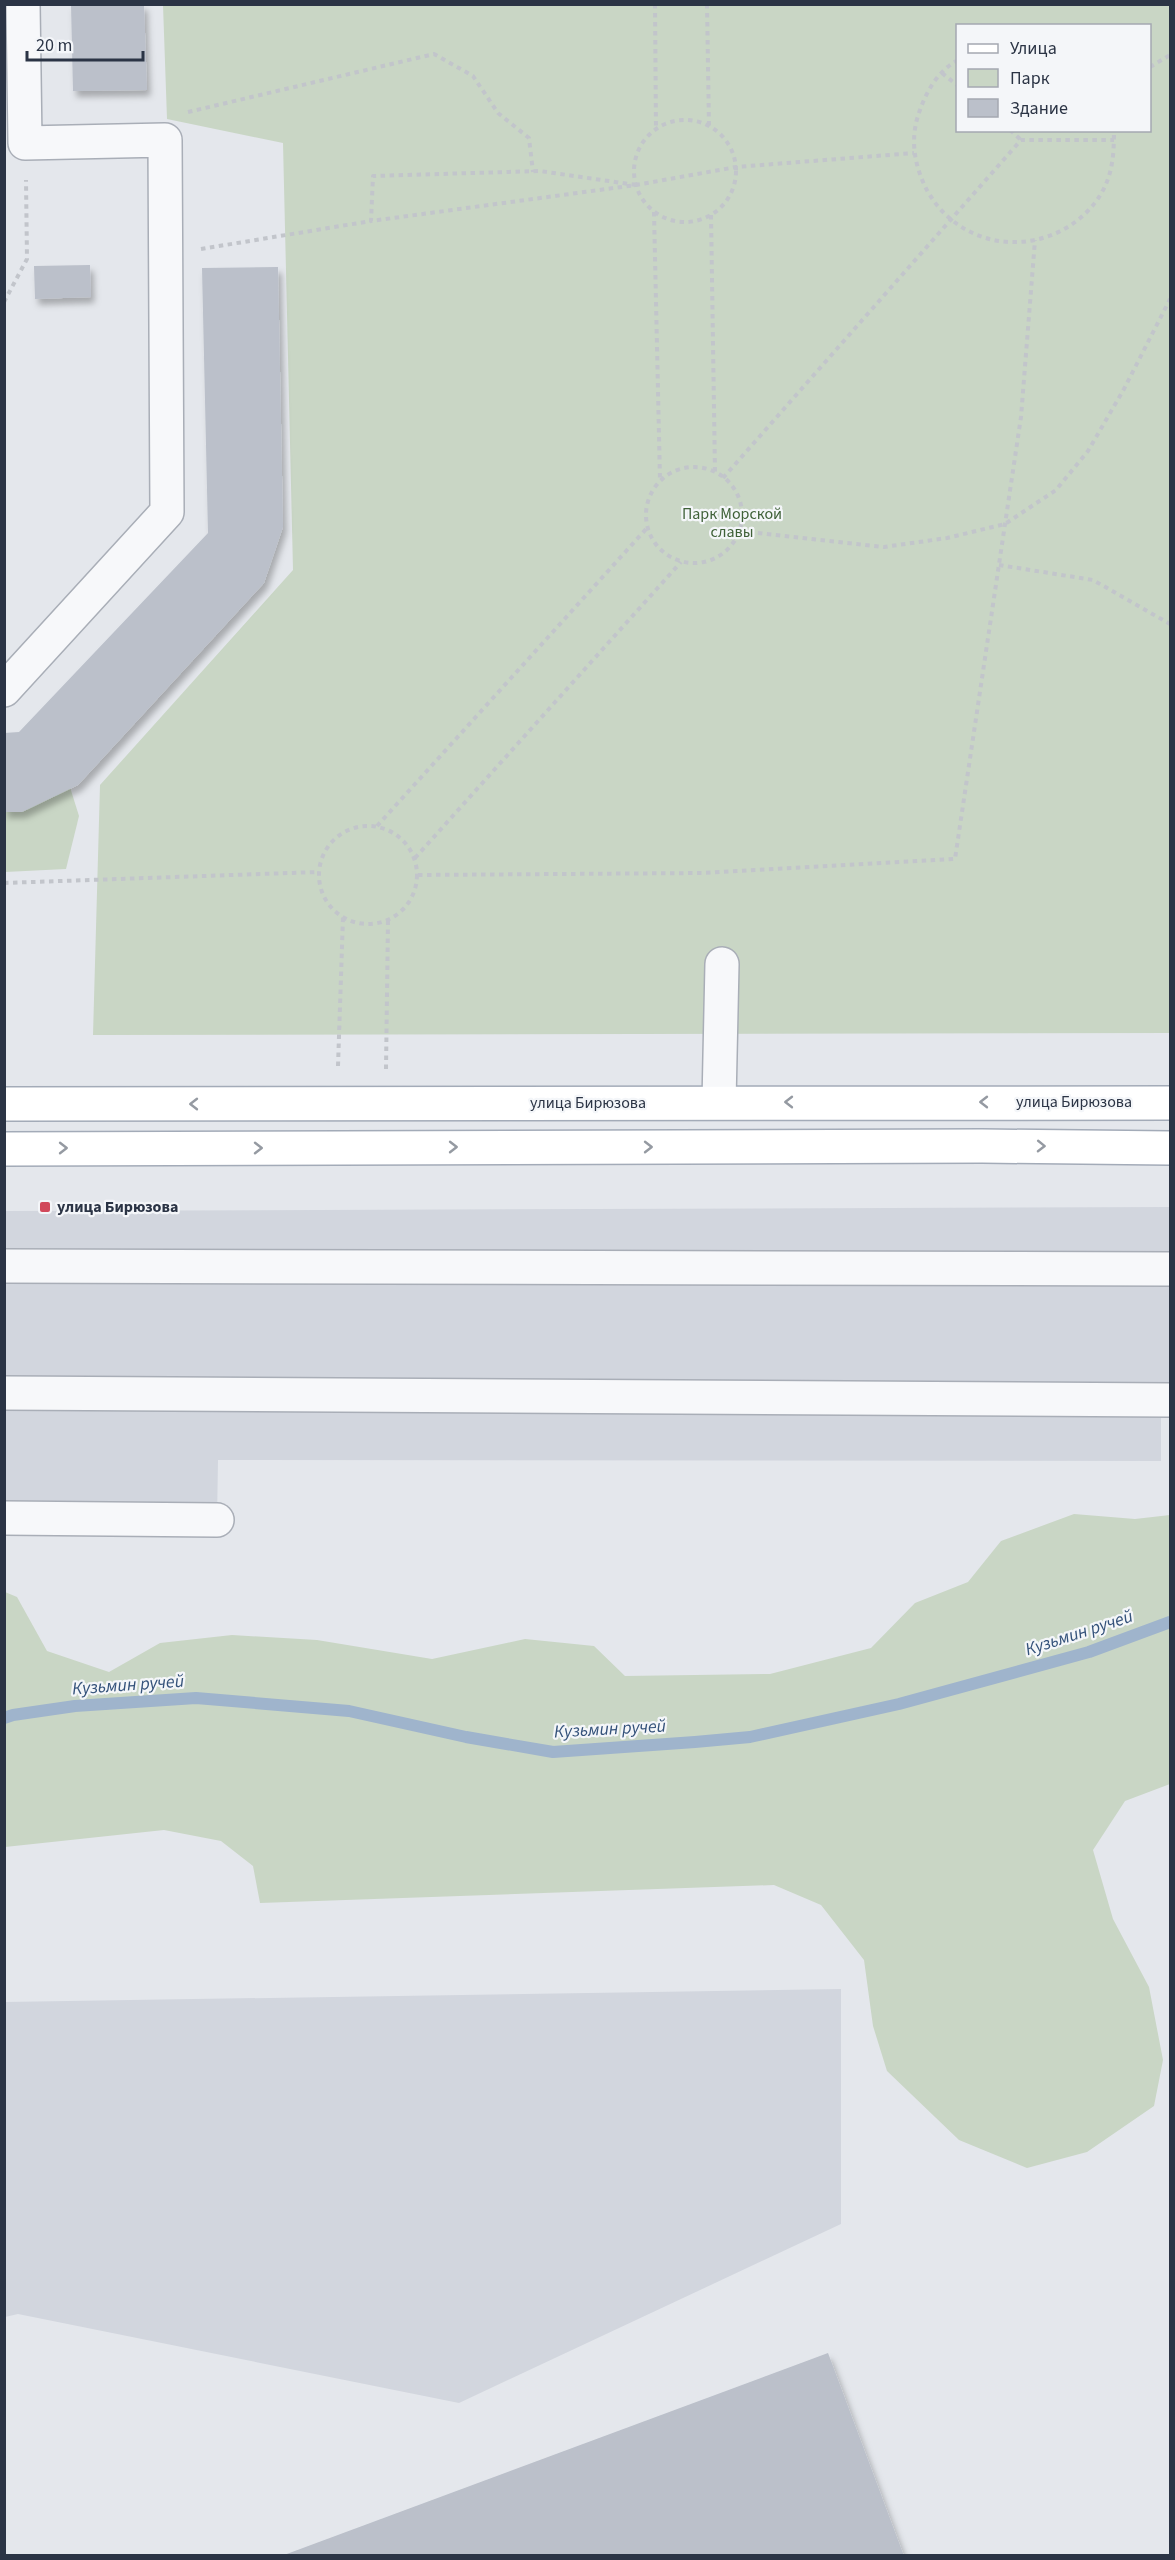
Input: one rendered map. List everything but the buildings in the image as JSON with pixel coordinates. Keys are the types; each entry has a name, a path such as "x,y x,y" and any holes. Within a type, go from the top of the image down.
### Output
{"main road":[{"name":"улица Бирюзова","path":"4,1104 1170,1102"},
{"path":"4,1149 982,1146 1170,1148"}],"lane":[{"path":"4,690 167,512 165,140 25,143 23,4"},
{"path":"719,1102 722,964"},
{"path":"4,1266 1170,1269"},
{"path":"4,1393 1170,1400"},
{"path":"4,1518 218,1520"}],"path":[{"path":"655,4 656,130"},
{"path":"707,4 709,126"},
{"path":"165,140 188,112 435,54 473,76 498,113 529,138 533,172"},
{"path":"1151,66 1170,55"},
{"path":"956,61 928,89 915,122 914,153 922,183 940,210 964,229 994,241 1025,242 1056,235 1082,217 1102,193 1114,160 1114,132"},
{"path":"942,73 956,85"},
{"path":"676,121 693,121 709,126 723,137 732,151 736,167 735,184 728,199 711,215 702,220 686,222 669,220 654,212 643,200 636,185 634,169 638,152 647,137 656,130 676,121"},
{"path":"1012,132 1021,140 1114,140"},
{"path":"723,478 1021,140"},
{"path":"4,302 27,260 25,143"},
{"path":"165,254 371,221 636,185 736,167 914,153"},
{"path":"371,221 373,176 533,172 636,185"},
{"path":"654,212 660,480"},
{"path":"711,215 715,472"},
{"path":"418,875 702,873 955,859 1021,417 1035,240"},
{"path":"740,531 884,548 947,538 1005,524 1056,490 1088,452 1170,300"},
{"path":"689,467 715,472 732,485 739,500 742,515 740,531 732,545 720,556 706,562 681,561 661,551 647,528 646,508 651,492 660,480 674,471 689,467"},
{"path":"377,826 647,528"},
{"path":"415,858 681,561"},
{"path":"999,565 1093,580 1170,624"},
{"path":"360,826 377,826 393,832 406,843 415,858 418,875 416,890 408,904 397,916 367,925 351,922 327,903 320,888 318,872 322,856 331,842 360,826"},
{"path":"4,883 318,872"},
{"path":"337,1104 343,917"},
{"path":"386,1104 388,920"}],"shaded area":[{"path":"1170,1207 1170,1400 1161,1400 1161,1461 218,1460 217,1520 5,1518 5,1211"},
{"path":"841,1989 841,2224 459,2403 18,2314 5,2317 5,2002"}],"green space":[{"name":"Парк Морской славы","path":"163,5 1170,5 1170,1033 93,1035 100,785 293,570 283,143 167,119"},
{"path":"69,784 79,816 66,869 5,872 5,787"},
{"path":"1074,1514 1135,1519 1170,1515 1170,1784 1125,1801 1093,1850 1113,1919 1149,1987 1163,2060 1154,2106 1087,2152 1027,2168 959,2140 887,2071 873,2026 864,1960 821,1905 774,1885 260,1903 253,1866 221,1841 164,1830 5,1847 5,1592 17,1597 47,1651 109,1672 160,1643 232,1635 317,1640 432,1659 525,1639 594,1646 625,1676 770,1674 871,1648 915,1603 968,1582 1001,1541"}],"waterway":[{"name":"Кузьмин ручей","path":"4,1718 75,1706 196,1698 349,1711 466,1737 553,1752 695,1742 750,1737 899,1704 1089,1652 1170,1622"}],"place":[{"name":"улица Бирюзова","path":"45,1207"}]}
